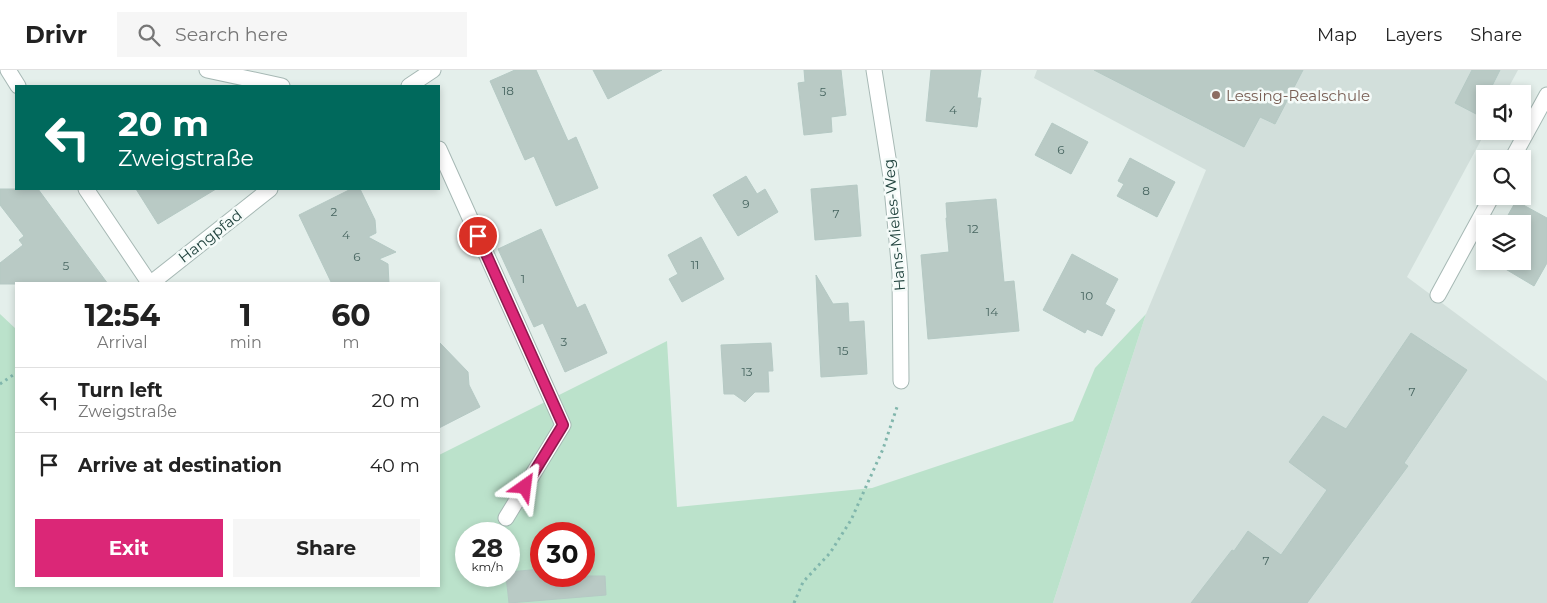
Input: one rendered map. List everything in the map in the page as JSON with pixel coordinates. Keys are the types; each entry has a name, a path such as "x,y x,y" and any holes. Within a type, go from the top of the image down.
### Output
{"street":[{"path":"8,70 17,85"},
{"path":"207,70 277,85"},
{"path":"411,85 433,70"},
{"name":"Hans-Mieles-Weg","path":"874,70 891,177 900,273 901,382"},
{"path":"1517,150 1547,95"},
{"path":"440,152 563,425 506,518"},
{"path":"87,190 149,282"},
{"name":"Hangpfad","path":"153,282 269,190"},
{"path":"1438,296 1487,205"}],"path":[{"path":"0,384 15,374"},
{"path":"794,603 803,582 830,553 851,520 883,449 898,403 901,382"}],"shaded area":[{"path":"1037,70 1518,70 1510,85 1476,85 1476,140 1481,140 1407,277 1547,381 1547,603 1053,603 1146,314 1206,170 1034,78"}],"green space":[{"path":"0,314 15,328 15,587 440,587 440,454 667,341 677,507 872,488 1073,421 1095,368 1146,314 1053,603 0,603"}],"building":[{"path":"515,70 536,70 568,141 576,137 598,188 556,206 534,156 525,160 490,81"},
{"path":"593,70 662,70 608,99"},
{"path":"804,70 841,70 846,115 831,117 832,132 804,135 798,83 805,82"},
{"path":"931,70 981,70 977,98 981,98 977,127 926,121"},
{"name":"Lessing-Realschule","path":"1094,70 1303,70 1275,124 1260,117 1244,147"},
{"path":"1472,70 1500,70 1492,85 1476,85 1476,114 1455,103"},
{"path":"1052,123 1088,142 1071,174 1035,155"},
{"path":"1130,158 1175,182 1157,217 1117,196 1124,184 1118,181"},
{"path":"746,176 757,194 765,189 778,212 738,236 713,195"},
{"path":"857,185 861,236 815,240 811,189"},
{"path":"0,189 39,190 107,282 15,282 15,284 0,284 0,263 23,245 19,240 24,236 0,205"},
{"path":"137,190 214,190 158,224"},
{"path":"349,190 360,190 375,220 376,233 368,237 396,252 379,259 388,264 389,282 331,282 299,215"},
{"path":"996,199 1004,282 1014,281 1019,331 928,339 921,255 949,252 946,203"},
{"path":"1514,205 1523,205 1547,218 1547,263 1534,286 1507,270 1531,270 1531,215 1508,215"},
{"path":"541,229 577,308 585,304 607,353 565,372 543,323 534,327 498,249"},
{"path":"701,237 724,279 682,302 669,279 678,274 668,255"},
{"path":"1072,254 1118,279 1105,304 1115,310 1102,336 1087,329 1085,333 1043,310"},
{"path":"816,275 833,304 848,303 849,322 864,321 867,374 821,377"},
{"path":"1411,333 1467,370 1404,463 1408,466 1307,603 1191,603 1248,531 1281,555 1327,490 1289,462 1323,416 1346,429"},
{"path":"440,343 468,372 469,385 480,407 440,427"},
{"path":"771,343 773,371 768,371 769,392 755,392 745,402 734,394 724,394 721,345"},
{"path":"530,570 530,587 595,587 595,576 605,576 606,595 509,603 507,587 520,587 520,571"}],"place":[{"name":"Lessing-Realschule","path":"1216,95"}],"route":[{"path":"478,236 563,425 525,487"}]}
